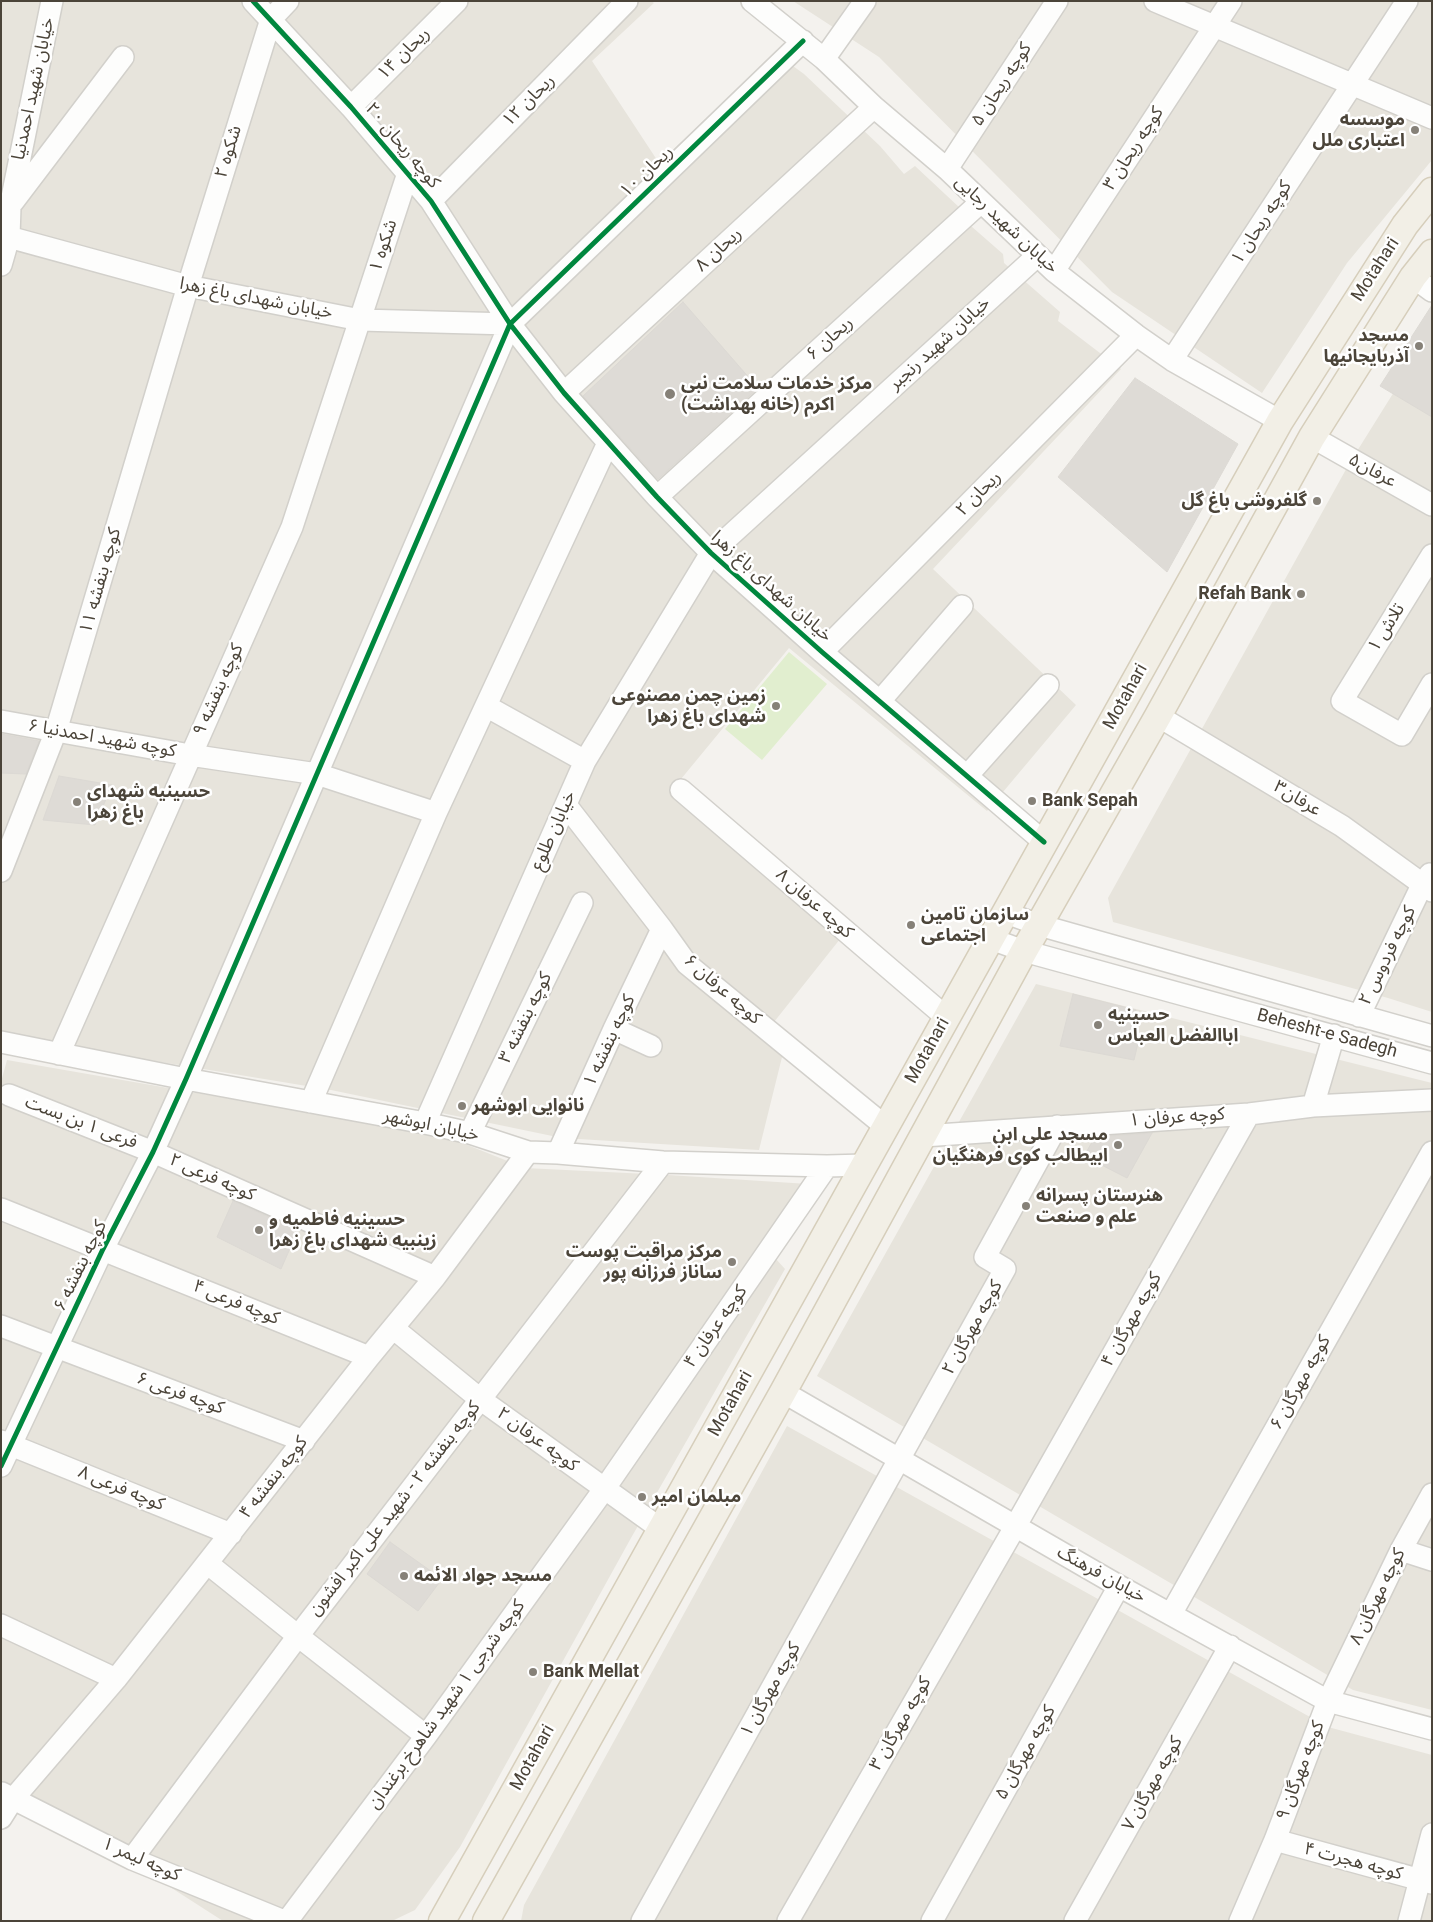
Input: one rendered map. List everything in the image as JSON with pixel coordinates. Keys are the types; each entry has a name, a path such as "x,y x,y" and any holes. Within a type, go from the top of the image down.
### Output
{"main road":[{"name":"Motahari","path":"445,1919 1280,421 1404,225 1432,191"},
{"name":"Motahari","path":"486,1921 783,1392 1024,951 1158,716 1312,437 1422,284 1432,253"},
{"path":"1280,421 1312,437"}],"street":[{"name":"خیابان شهید احمدنیا","path":"1,265 10,207 52,1"},
{"name":"کوچه ریحان ۲۰","path":"253,1 351,107 431,201 510,324"},
{"path":"271,19 288,1"},
{"name":"ریحان ۱۴","path":"351,107 457,1"},
{"name":"ریحان ۱۲","path":"431,201 627,1"},
{"name":"خیابان شهید رجایی","path":"752,1 824,59 947,170 1054,271 1136,335 1172,360 1280,421"},
{"path":"824,59 865,1"},
{"name":"کوچه ریحان ۵","path":"947,170 1057,1"},
{"path":"1155,1 1432,118"},
{"name":"کوچه ریحان ۳","path":"1054,271 1231,1"},
{"name":"کوچه ریحان ۱","path":"1172,360 1408,1"},
{"name":"شکوه ۲","path":"188,286 271,19"},
{"name":"ریحان ۱۰","path":"510,324 803,41"},
{"path":"10,207 124,57"},
{"name":"ریحان ۸","path":"564,393 874,106"},
{"name":"شکوه ۱","path":"360,320 408,173"},
{"name":"ریحان ۶","path":"657,497 981,202"},
{"name":"خیابان شهدای باغ زهرا","path":"5,236 188,286 360,320 510,324"},
{"name":"خیابان شهید رنجبر","path":"711,554 1037,256"},
{"name":"کوچه بنفشه ۱۱","path":"1,871 56,731 188,286"},
{"name":"کوچه بنفشه ۹","path":"58,1054 292,528 360,320"},
{"name":"خیابان شهدای باغ‌ زهرا","path":"510,324 564,393 711,554 822,652 1044,842"},
{"name":"کوچه بنفشه ۶","path":"1,1466 6,1443 57,1348 103,1249 153,1152 186,1079 510,324"},
{"name":"ریحان ۲","path":"822,652 1136,335"},
{"name":"عرفان۵","path":"1312,437 1432,505"},
{"path":"311,1102 436,813 608,443"},
{"name":"خیابان طلوع","path":"425,1122 586,761 711,554"},
{"name":"تلاش ۱","path":"1432,555 1342,701 1402,736 1432,684"},
{"path":"880,701 962,606"},
{"path":"967,776 1048,685"},
{"path":"486,706 586,761"},
{"name":"عرفان۳","path":"1158,716 1342,826 1429,882"},
{"name":"کوچه شهید احمدنیا ۶","path":"1,720 190,755 316,774 436,813"},
{"name":"کوچه عرفان ۸","path":"681,790 946,1018"},
{"name":"کوچه عرفان ۶","path":"566,805 687,964 886,1127"},
{"name":"کوچه فردوس ۲","path":"1359,1016 1429,882"},
{"name":"کوچه بنفشه ۳","path":"470,1132 582,904"},
{"name":"Behesht-e Sadegh","path":"1006,913 1039,925 1432,1036"},
{"name":"کوچه بنفشه ۱","path":"558,1153 662,929"},
{"name":"Behesht-e Sadegh","path":"991,939 1024,951 1432,1063"},
{"path":"1265,1016 1273,991"},
{"path":"614,1029 651,1046"},
{"path":"1314,1106 1334,1035"},
{"name":"خیابان ابوشهر","path":"1,1042 186,1079 425,1122 470,1132 528,1152 663,1162 827,1166 864,1165"},
{"name":"فرعی ۱ بن بست","path":"9,1095 153,1152"},
{"name":"کوچه عرفان ۱","path":"923,1136 1249,1114 1314,1106 1432,1100"},
{"name":"کوچه مهرگان ۴","path":"1016,1527 1249,1114"},
{"name":"کوچه مهرگان ۲","path":"900,1459 1006,1269 985,1257 1057,1126"},
{"name":"کوچه فرعی ۲","path":"153,1152 435,1277"},
{"name":"کوچه بنفشه ۴","path":"1,1818 7,1795 116,1679 369,1357 435,1277 528,1152"},
{"name":"کوچه مهرگان ۶","path":"1171,1614 1432,1152"},
{"name":"کوچه بنفشه ۲ - شهید علی اکبر افشون","path":"132,1859 298,1636 663,1162"},
{"name":"کوچه عرفان ۴","path":"604,1488 827,1166"},
{"name":"کوچه فرعی ۴","path":"1,1209 369,1357"},
{"name":"کوچه فرعی ۶","path":"1,1326 304,1440"},
{"name":"کوچه عرفان ۲","path":"393,1328 480,1399 661,1529"},
{"name":"خیابان فرهنگ","path":"783,1392 1119,1586 1328,1701 1432,1729"},
{"name":"کوچه فرعی ۸","path":"6,1443 231,1534"},
{"name":"کوچه مهرگان ۱","path":"642,1921 900,1459"},
{"name":"کوچه شرجی ۱ شهید شاهرخ برغندان","path":"285,1921 426,1736 604,1488"},
{"name":"کوچه مهرگان ۸","path":"1328,1701 1401,1550 1432,1494"},
{"name":"کوچه مهرگان ۳","path":"788,1921 1016,1527"},
{"path":"1401,1550 1432,1560"},
{"path":"207,1563 426,1736"},
{"name":"کوچه مهرگان ۵","path":"932,1921 1119,1586"},
{"path":"1,1625 116,1679"},
{"name":"کوچه مهرگان ۷","path":"1075,1921 1230,1646"},
{"name":"کوچه مهرگان ۹","path":"1240,1921 1275,1840 1328,1701"},
{"name":"کوچه لیمر ۱","path":"7,1795 132,1859 285,1921"},
{"path":"1409,1921 1426,1882 1432,1834"},
{"name":"کوچه هجرت ۴","path":"1275,1840 1426,1882"}],"shaded area":[{"path":"1,1 651,1 654,3 592,61 659,163 775,53 804,74 880,146 904,174 915,166 960,208 971,226 1003,254 1004,263 1060,312 1058,321 1121,369 933,569 1076,705 987,811 789,648 681,779 852,924 774,1022 785,1045 759,1150 562,1138 331,1090 82,1049 1,1033"},
{"path":"793,1 1432,1 1432,160 1347,263 1262,393 1112,292 879,57"},
{"path":"1432,331 1432,1012 1388,998 1113,922 1108,898 1349,464"},
{"path":"1036,984 1432,1083 1432,1710 1353,1690 817,1376"},
{"path":"7,1060 445,1136 525,1168 824,1185 776,1259 785,1269 631,1538 460,1847 415,1910 392,1921 223,1921 156,1878 1,1802 1,1082"},
{"path":"787,1426 1328,1727 1432,1755 1432,1921 521,1921 524,1905"}],"green space":[{"name":"زمین چمن مصنوعی شهدای باغ زهرا","path":"789,652 827,684 762,760 725,729"}],"building":[{"name":"مرکز خدمات سلامت نبی اکرم (خانه بهداشت)","path":"683,302 758,388 658,479 583,396"},
{"name":"مسجد آذربایجانیها","path":"1432,305 1432,417 1380,386"},
{"path":"1135,378 1238,444 1167,572 1058,477"},
{"path":"1,734 39,741 26,774 1,773"},
{"name":"حسینیه شهدای باغ زهرا","path":"59,776 112,785 95,825 43,820"},
{"name":"حسینیه اباالفضل العباس","path":"1073,994 1136,1010 1127,1041 1138,1043 1134,1060 1060,1046"},
{"name":"مسجد علی ابن ابیطالب کوی فرهنگیان","path":"1152,1133 1127,1178 1084,1156 1095,1137"},
{"name":"حسینیه فاطمیه و زینبیه شهدای باغ زهرا","path":"233,1201 298,1230 281,1269 217,1237"},
{"name":"مسجد جواد الائمه","path":"390,1542 442,1579 418,1611 367,1574"}],"cycle path":[{"path":"253,1 351,107 431,201 510,324 564,393 657,497 711,553 822,652 1044,842"},
{"path":"1,1466 103,1249 153,1152 186,1079 510,324 803,41"}],"place":[{"name":"موسسه اعتباری ملل","path":"1415,130"},
{"name":"مسجد آذربایجانیها","path":"1419,346"},
{"name":"مرکز خدمات سلامت نبی اکرم (خانه بهداشت)","path":"670,394"},
{"name":"گلفروشی باغ گل","path":"1317,501"},
{"name":"Refah Bank","path":"1301,594"},
{"name":"زمین چمن مصنوعی شهدای باغ زهرا","path":"776,706"},
{"name":"Bank Sepah","path":"1032,801"},
{"name":"حسینیه شهدای باغ زهرا","path":"77,802"},
{"name":"سازمان تامین اجتماعی","path":"911,925"},
{"name":"حسینیه اباالفضل العباس","path":"1098,1025"},
{"name":"نانوایی ابوشهر","path":"462,1106"},
{"name":"مسجد علی ابن ابیطالب کوی فرهنگیان","path":"1118,1145"},
{"name":"هنرستان پسرانه علم و صنعت","path":"1026,1206"},
{"name":"حسینیه فاطمیه و زینبیه شهدای باغ زهرا","path":"259,1230"},
{"name":"مرکز مراقبت پوست ساناز فرزانه پور","path":"732,1262"},
{"name":"مبلمان امیر","path":"642,1497"},
{"name":"مسجد جواد الائمه","path":"404,1576"},
{"name":"Bank Mellat","path":"533,1672"}]}
